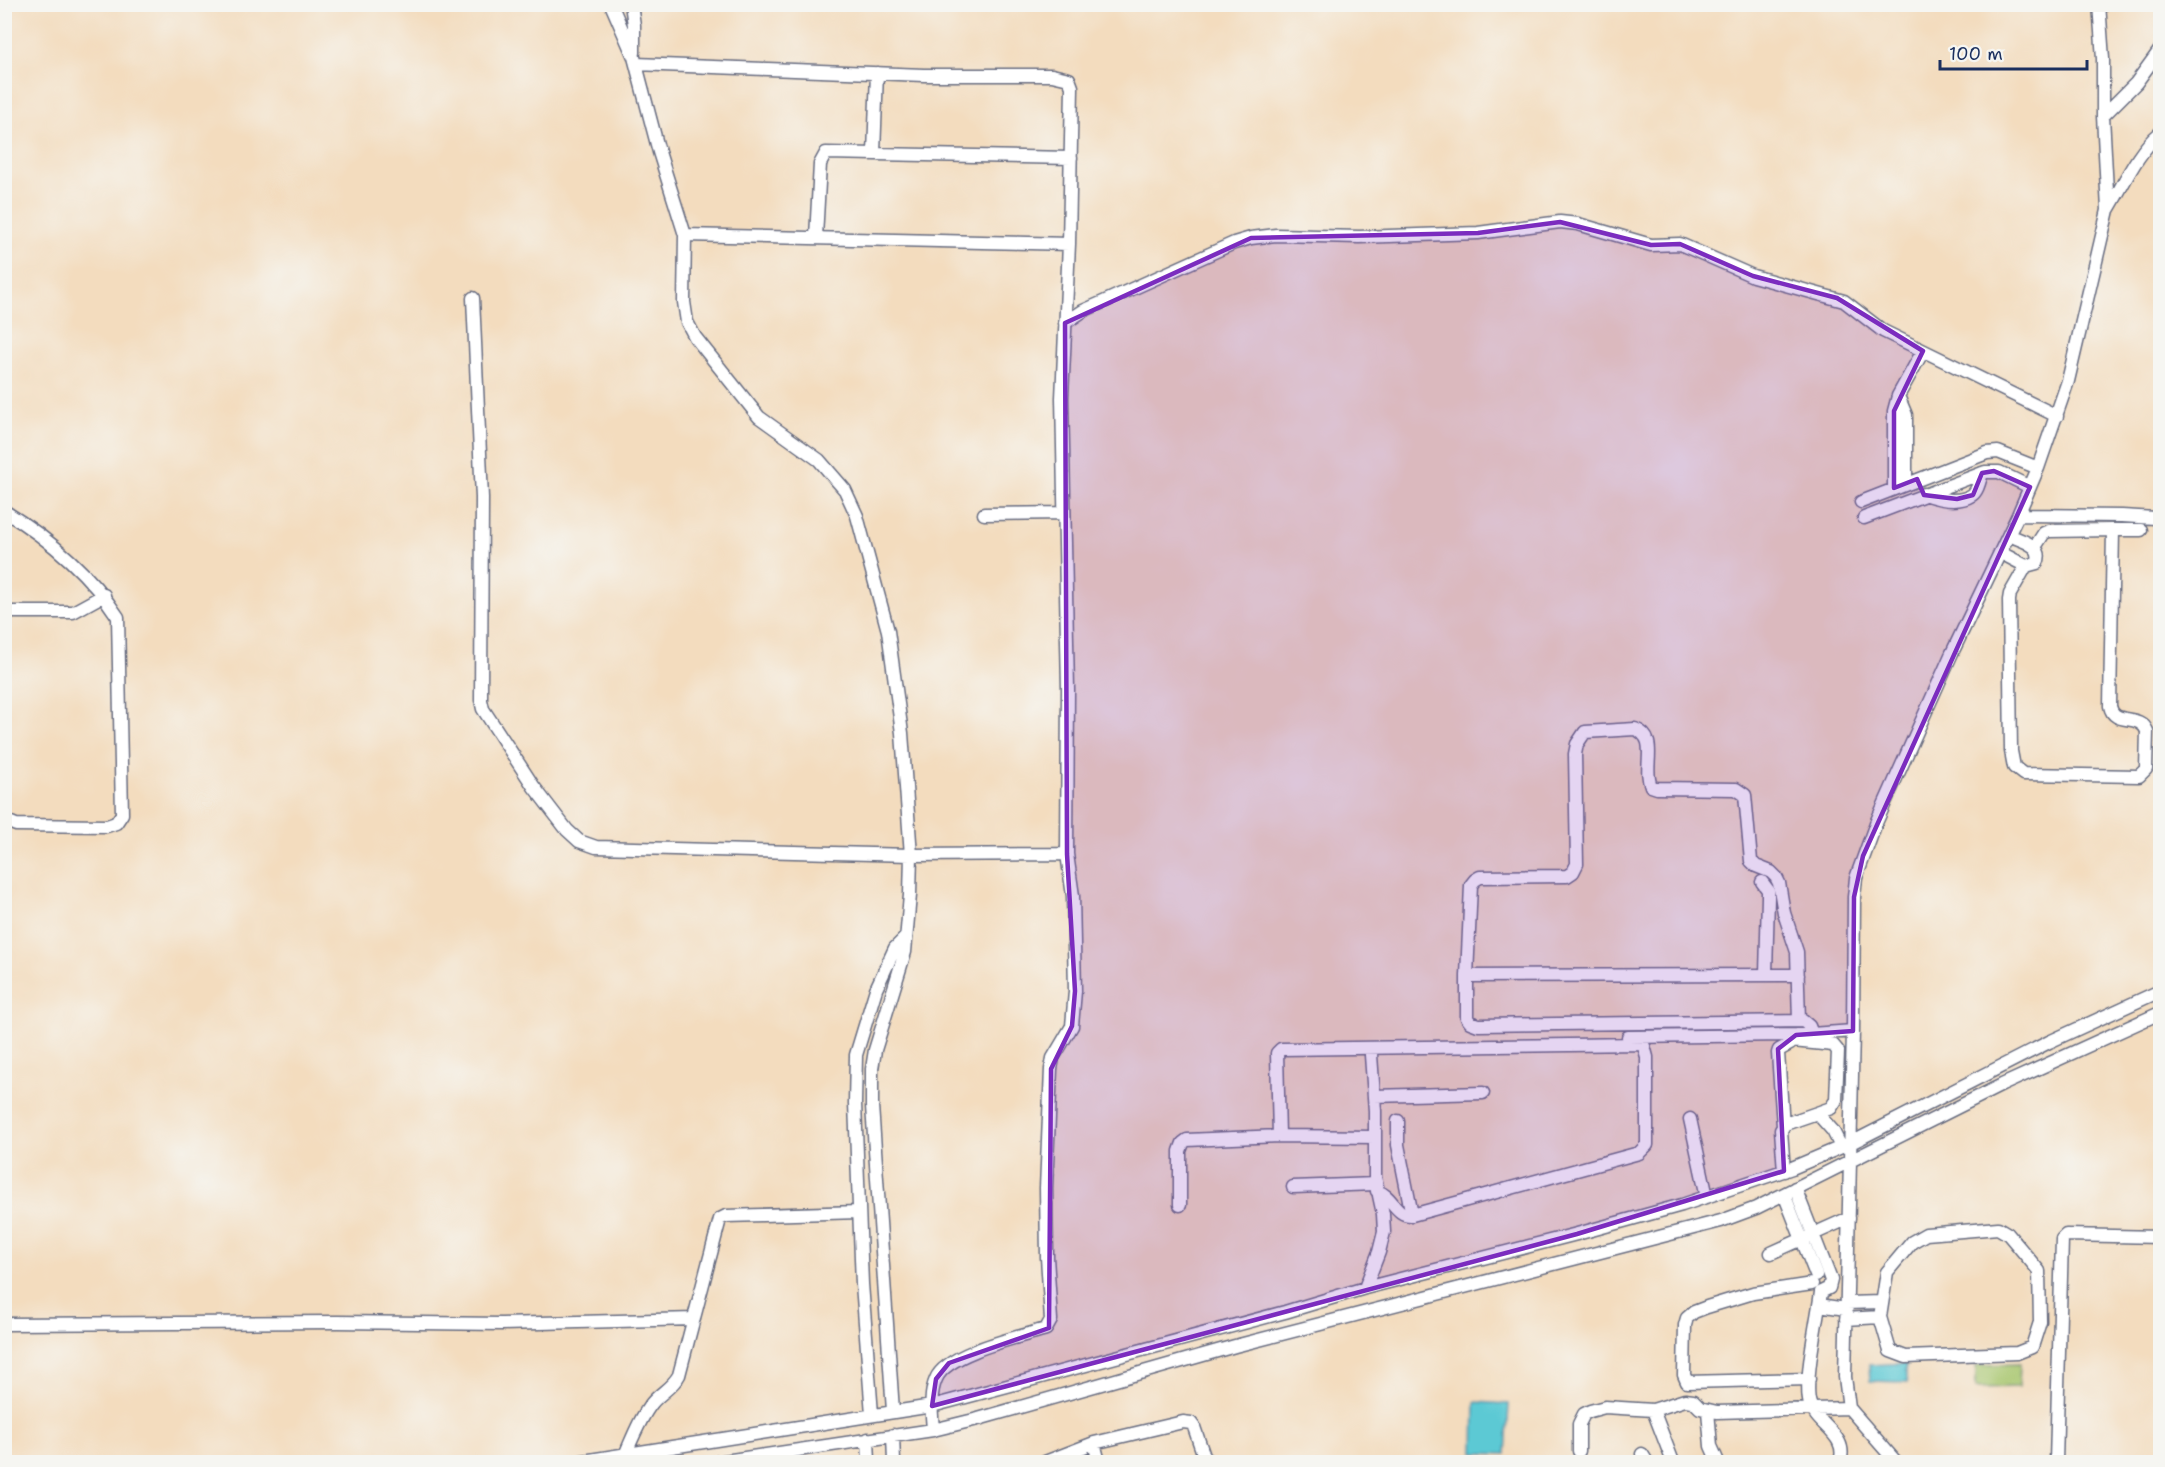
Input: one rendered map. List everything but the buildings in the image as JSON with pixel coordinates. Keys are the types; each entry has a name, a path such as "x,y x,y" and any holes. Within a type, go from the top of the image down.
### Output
{"street":[{"path":"610,4 635,61 659,152 686,235 684,302 687,321 695,337 759,417 819,460 845,490 857,516 888,630 903,733 911,855 910,895 903,960 879,1031 872,1069 873,1116 893,1411"},
{"path":"631,4 635,61"},
{"path":"1896,1462 1849,1408 1845,1377 1850,1162 1846,1145 1853,1031 1856,878 1863,856 1952,653 2001,553 2030,487 2068,381 2108,210 2099,4"},
{"path":"2103,116 2136,83 2160,50"},
{"path":"635,61 877,73 1052,75 1069,79 1072,87 1069,244 1062,398 1068,689 1067,854 1073,896 1074,1010 1072,1026 1053,1058 1050,1079 1046,1188 1051,1320 1046,1329 966,1354 949,1363 936,1379 932,1406 933,1430"},
{"path":"874,153 877,73"},
{"path":"2108,210 2139,157 2150,141 2160,133"},
{"path":"816,237 822,158 826,153 1071,158"},
{"path":"1065,323 1083,311 1234,243 1251,238 1276,235 1359,237 1478,233 1560,222 1578,224 1651,244 1680,244 1753,276 1837,298 1852,306 1884,330 1923,351 2057,416"},
{"path":"686,235 1069,244"},
{"path":"473,298 482,498 481,700 483,709 528,777 567,830 579,841 596,847 911,855 1067,854"},
{"path":"1923,351 1898,396 1894,411 1906,483 1924,495 1950,500 1971,496 1988,472 1994,451"},
{"path":"1861,502 1968,458 1994,451 2038,468"},
{"path":"1864,518 1988,472 2030,487"},
{"path":"984,514 1064,513"},
{"path":"2018,515 2122,516 2160,520"},
{"path":"4,820 16,825 107,826 116,823 122,814 118,617 104,595 41,534 6,516"},
{"path":"2026,566 2009,600 2011,751 2014,767 2023,774 2139,776 2146,769 2147,731 2145,726 2135,719 2115,717 2111,713 2110,706 2113,530"},
{"path":"2035,547 2044,533 2049,531 2141,530"},
{"path":"2001,553 2026,566 2037,563 2039,552 2035,547 2009,535"},
{"path":"4,612 73,612 104,595"},
{"path":"4,635 5,623"},
{"path":"1799,1022 1797,952 1784,913 1776,877 1771,872 1755,866 1751,861 1745,795 1736,789 1651,786 1648,780 1648,740 1644,733 1635,729 1583,733 1575,754 1577,864 1574,872 1567,876 1487,877 1472,882 1467,976 1467,1018 1470,1022 1478,1025 1806,1022 1812,1034"},
{"path":"1762,882 1768,890 1766,974"},
{"path":"872,1414 859,1212 855,1087 858,1043 885,970 895,948 906,937"},
{"path":"1467,976 1798,975"},
{"path":"577,1462 932,1406 1285,1312 1365,1288 1577,1234 1707,1197 1784,1171 1846,1145 2049,1042 2160,991"},
{"path":"718,1462 933,1430 1311,1326 1742,1215 2002,1085 2160,1013"},
{"path":"1793,1037 1791,1026 1799,1022"},
{"path":"1620,1037 1793,1037 1853,1031"},
{"path":"1783,1126 1831,1108 1836,1100 1838,1052 1833,1045 1793,1037"},
{"path":"1784,1171 1778,1053 1793,1037"},
{"path":"1279,1136 1279,1050 1639,1044 1646,1050 1648,1124 1647,1144 1643,1151 1412,1215 1401,1213 1387,1195 1377,1188 1293,1187"},
{"path":"1365,1288 1384,1232 1383,1214 1377,1188 1372,1048"},
{"path":"1374,1096 1483,1093"},
{"path":"1817,1113 1846,1145"},
{"path":"1690,1119 1707,1197"},
{"path":"1398,1121 1398,1144 1412,1215"},
{"path":"1180,1205 1180,1151 1187,1140 1279,1136 1375,1137"},
{"path":"1790,1191 1807,1236 1819,1286 1807,1390 1812,1409 1840,1440 1842,1455 1840,1462"},
{"path":"625,1455 653,1401 676,1381 717,1224 722,1217 859,1212"},
{"path":"1771,1253 1849,1218"},
{"path":"1998,1228 2008,1234 2039,1271 2040,1322 2032,1347 2017,1353 1906,1357 1890,1351 1880,1317 1887,1272 1912,1242 1926,1234 1998,1228"},
{"path":"2056,1462 2062,1239 2066,1235 2160,1237"},
{"path":"1849,1408 1708,1411 1700,1408 1693,1401 1684,1375 1687,1318 1694,1312 1753,1293 1819,1286 1846,1310 1880,1317"},
{"path":"1846,1310 1881,1302"},
{"path":"4,1324 338,1322 502,1324 694,1319"},
{"path":"1687,1382 1809,1379"},
{"path":"1579,1451 1579,1424 1584,1414 1605,1407 1653,1410 1685,1400 1693,1401"},
{"path":"1653,1410 1673,1462"},
{"path":"1708,1411 1711,1446 1718,1462"},
{"path":"1045,1462 1094,1443 1183,1422 1191,1423 1194,1427 1206,1462"},
{"path":"893,1435 894,1462"},
{"path":"868,1439 869,1462"},
{"path":"1094,1443 1099,1462"}],"highlighted area":[{"path":"1560,222 1651,245 1680,244 1753,276 1837,298 1923,351 1894,411 1894,488 1917,479 1924,495 1957,499 1973,495 1982,473 1994,471 2030,487 1863,856 1854,897 1853,1031 1796,1035 1778,1049 1784,1171 1577,1234 932,1406 936,1379 949,1363 1049,1328 1051,1069 1072,1026 1075,991 1067,854 1065,323 1251,238 1478,233"}],"green space":[{"path":"2020,1364 2019,1387 1976,1388 1976,1365"}],"water":[{"path":"1907,1363 1907,1382 1870,1381 1869,1365"},
{"path":"1475,1402 1509,1404 1506,1454 1474,1453"}]}
